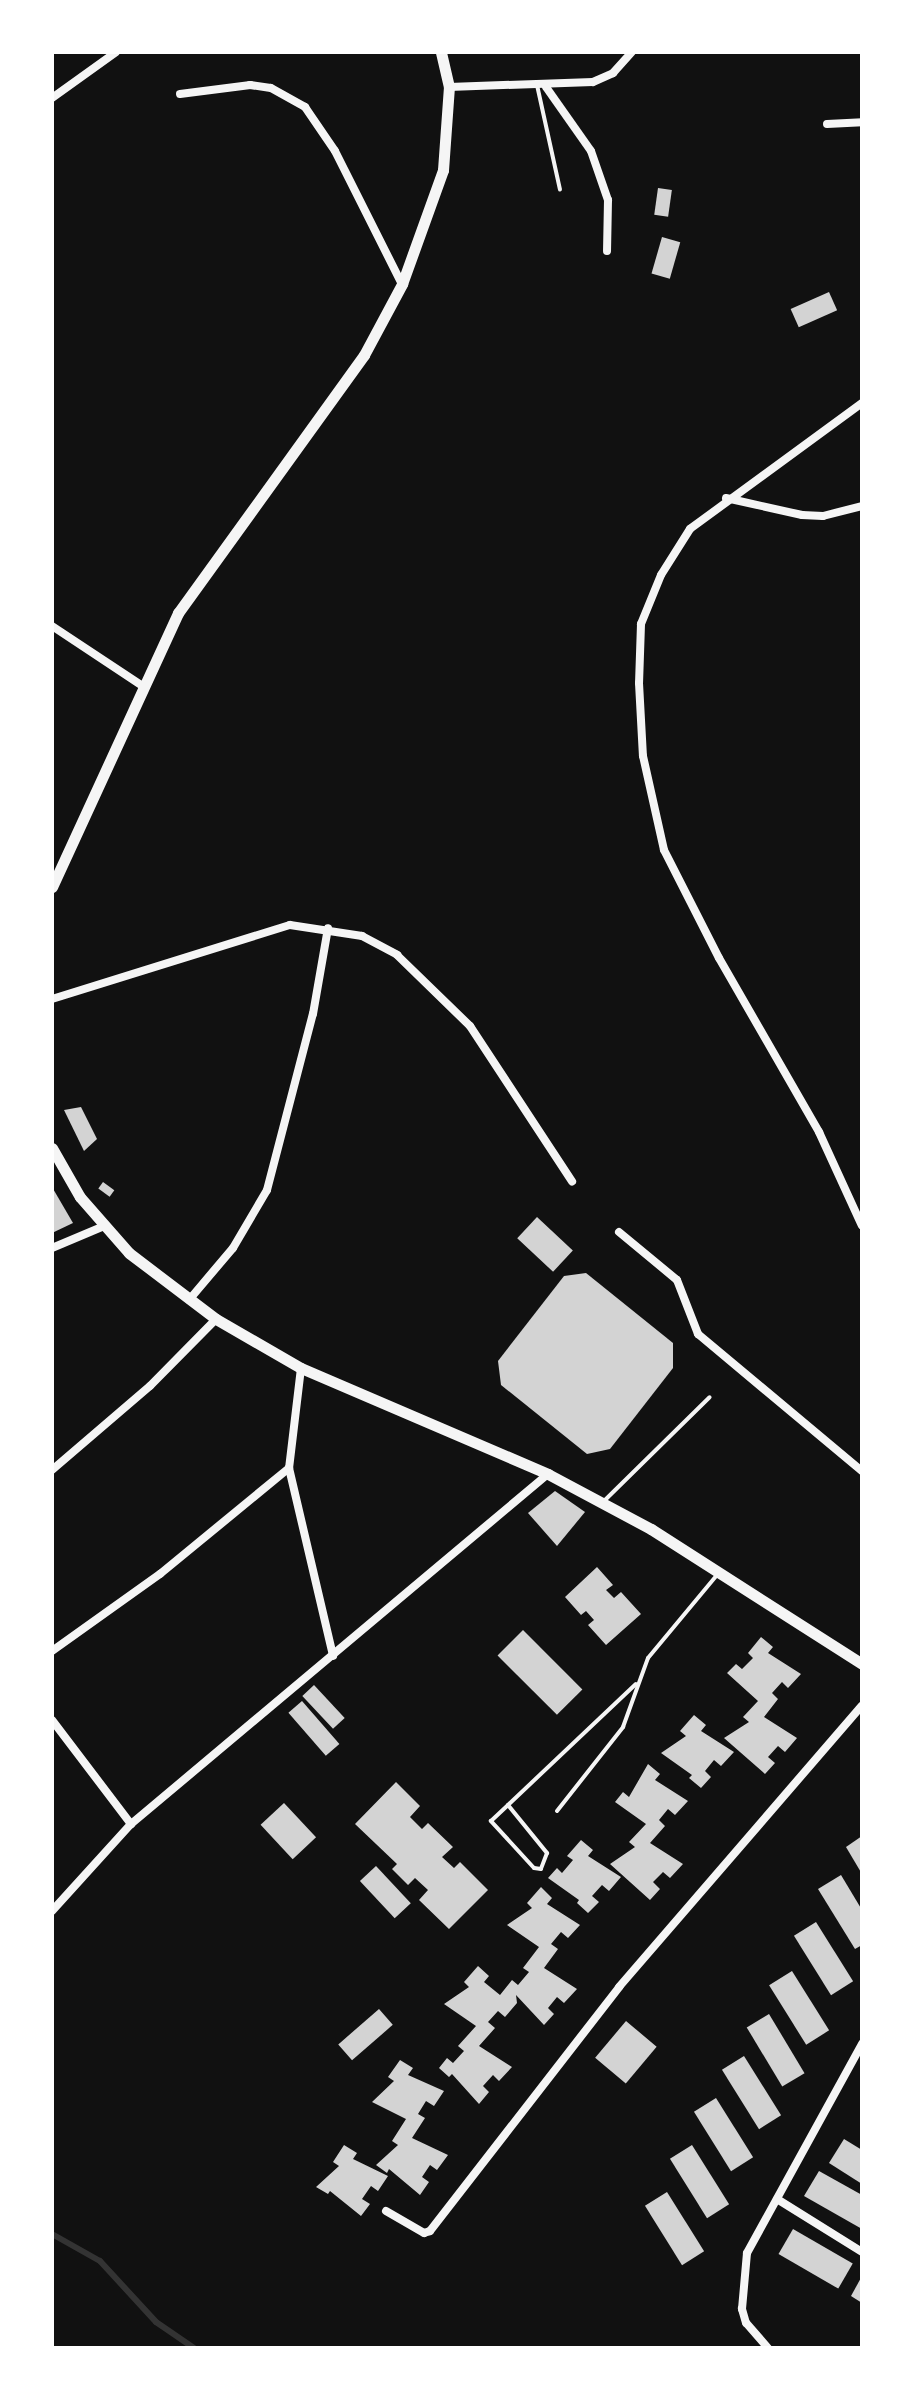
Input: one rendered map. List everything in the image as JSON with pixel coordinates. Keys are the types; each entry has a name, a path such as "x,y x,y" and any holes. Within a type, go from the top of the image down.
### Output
{"main road":[{"path":"52,887 141,685 186,600 364,355 402,284 443,170 449,87 441,52"},
{"path":"54,1158 104,1226 189,1300 216,1319 301,1368 548,1474 720,1572 862,1664"}],"street":[{"path":"52,98 116,52"},
{"path":"449,87 593,82 613,73 632,52"},
{"path":"180,94 250,85 271,88 305,107 322,127 402,284"},
{"path":"542,86 591,151 608,200 607,251"},
{"path":"827,124 862,122"},
{"path":"862,403 726,498 690,529 661,575 641,624 639,683 649,793 664,850 685,895 819,1132 862,1226"},
{"path":"726,498 802,515 823,516 862,506"},
{"path":"52,626 141,685"},
{"path":"52,999 290,925 328,928 362,936 397,955 450,1004 493,1055 572,1181"},
{"path":"189,1300 233,1248 267,1190 313,1014 328,928"},
{"path":"52,1248 104,1226"},
{"path":"619,1232 677,1280 698,1334 862,1471"},
{"path":"52,1470 139,1396 216,1319"},
{"path":"301,1368 289,1468 333,1656"},
{"path":"52,1651 160,1574 289,1468"},
{"path":"52,1911 131,1824 548,1474"},
{"path":"386,2211 424,2233 430,2231 619,1987 862,1705"},
{"path":"52,1720 131,1824"},
{"path":"768,2348 746,2323 741,2277 747,2253 862,2044"},
{"path":"777,2199 862,2252"}],"lane":[{"path":"542,86 560,190"},
{"path":"602,1503 710,1397"},
{"path":"557,1811 623,1727 636,1684 648,1658 720,1572"},
{"path":"508,1805 547,1853 541,1869 534,1868 491,1821 636,1684"}],"building":[{"path":"658,188 672,190 668,217 654,215"},
{"path":"662,237 680,242 670,279 652,274"},
{"path":"829,292 837,310 799,327 791,309"},
{"path":"81,1107 97,1139 84,1151 64,1110"},
{"path":"103,1182 114,1190 110,1197 98,1188"},
{"path":"52,1187 73,1223 52,1233"},
{"path":"537,1217 573,1250 553,1272 517,1238"},
{"path":"586,1273 673,1343 673,1368 610,1449 587,1454 501,1385 498,1361 564,1276"},
{"path":"555,1491 585,1512 557,1546 528,1513"},
{"path":"597,1567 613,1585 606,1590 614,1598 621,1592 641,1614 606,1645 588,1625 594,1620 586,1611 581,1615 565,1597"},
{"path":"523,1630 582,1689 557,1715 498,1655"},
{"path":"761,1637 773,1647 768,1653 801,1674 788,1688 782,1682 772,1693 778,1699 764,1717 797,1738 785,1752 778,1746 768,1757 775,1763 765,1774 724,1738 749,1722 743,1717 758,1701 727,1673 736,1664 742,1669 753,1658 748,1653"},
{"path":"314,1685 345,1718 333,1729 302,1696"},
{"path":"302,1701 339,1744 326,1756 288,1713"},
{"path":"694,1715 706,1725 701,1731 734,1752 721,1766 714,1760 705,1771 711,1777 701,1788 689,1778 692,1775 661,1753 686,1736 680,1731"},
{"path":"648,1764 660,1774 655,1780 688,1801 675,1815 668,1809 659,1820 665,1826 650,1843 683,1864 670,1878 663,1872 653,1882 660,1889 650,1900 610,1864 635,1847 629,1842 646,1824 615,1802 623,1792 629,1797"},
{"path":"396,1782 420,1806 410,1817 422,1829 428,1823 453,1847 442,1857 454,1868 460,1862 488,1890 449,1929 419,1900 428,1890 415,1878 408,1885 392,1869 397,1864 355,1824"},
{"path":"284,1803 316,1837 293,1859 261,1825"},
{"path":"862,1836 862,1874 846,1847"},
{"path":"581,1840 593,1850 588,1856 621,1877 609,1891 602,1885 592,1896 599,1902 588,1913 577,1903 579,1900 548,1878 557,1868 562,1873 573,1860 567,1856"},
{"path":"376,1866 411,1903 395,1918 360,1881"},
{"path":"841,1875 862,1910 862,1945 855,1949 818,1889"},
{"path":"541,1887 552,1898 547,1904 580,1925 568,1938 561,1932 551,1944 558,1949 544,1968 577,1989 564,2003 557,1997 548,2008 554,2014 544,2025 516,1995 517,2003 505,2017 498,2011 488,2022 495,2028 479,2046 512,2067 499,2081 493,2075 483,2086 489,2092 479,2104 452,2074 449,2077 439,2068 447,2058 453,2063 464,2051 458,2046 476,2026 444,2004 469,1987 464,1982 478,1966 489,1976 484,1982 500,1995 512,1980 518,1985 529,1972 523,1968 539,1947 507,1925 532,1908 527,1903"},
{"path":"816,1922 853,1981 831,1995 794,1936"},
{"path":"792,1971 829,2030 806,2045 769,1985"},
{"path":"379,2009 393,2025 352,2060 338,2044"},
{"path":"769,2014 805,2073 782,2087 747,2027"},
{"path":"626,2021 657,2047 626,2083 595,2058"},
{"path":"744,2056 781,2115 759,2129 722,2070"},
{"path":"400,2060 413,2068 408,2075 444,2091 434,2106 426,2101 418,2114 425,2118 412,2138 448,2155 437,2170 430,2165 422,2177 429,2182 420,2195 389,2169 387,2173 376,2165 398,2145 392,2141 406,2119 372,2102 394,2081 388,2077"},
{"path":"716,2098 753,2157 731,2171 694,2112"},
{"path":"844,2139 862,2150 862,2184 829,2163"},
{"path":"344,2145 357,2153 353,2159 388,2176 378,2191 371,2186 362,2199 370,2204 361,2216 330,2191 328,2194 316,2187 339,2166 333,2162"},
{"path":"692,2145 729,2204 707,2218 670,2159"},
{"path":"819,2171 862,2195 862,2229 804,2196"},
{"path":"667,2192 704,2251 682,2265 645,2206"},
{"path":"793,2229 853,2264 838,2289 779,2254"},
{"path":"862,2276 862,2303 851,2296"}],"waterway":[{"path":"52,2234 100,2261 156,2322 194,2348"}]}
